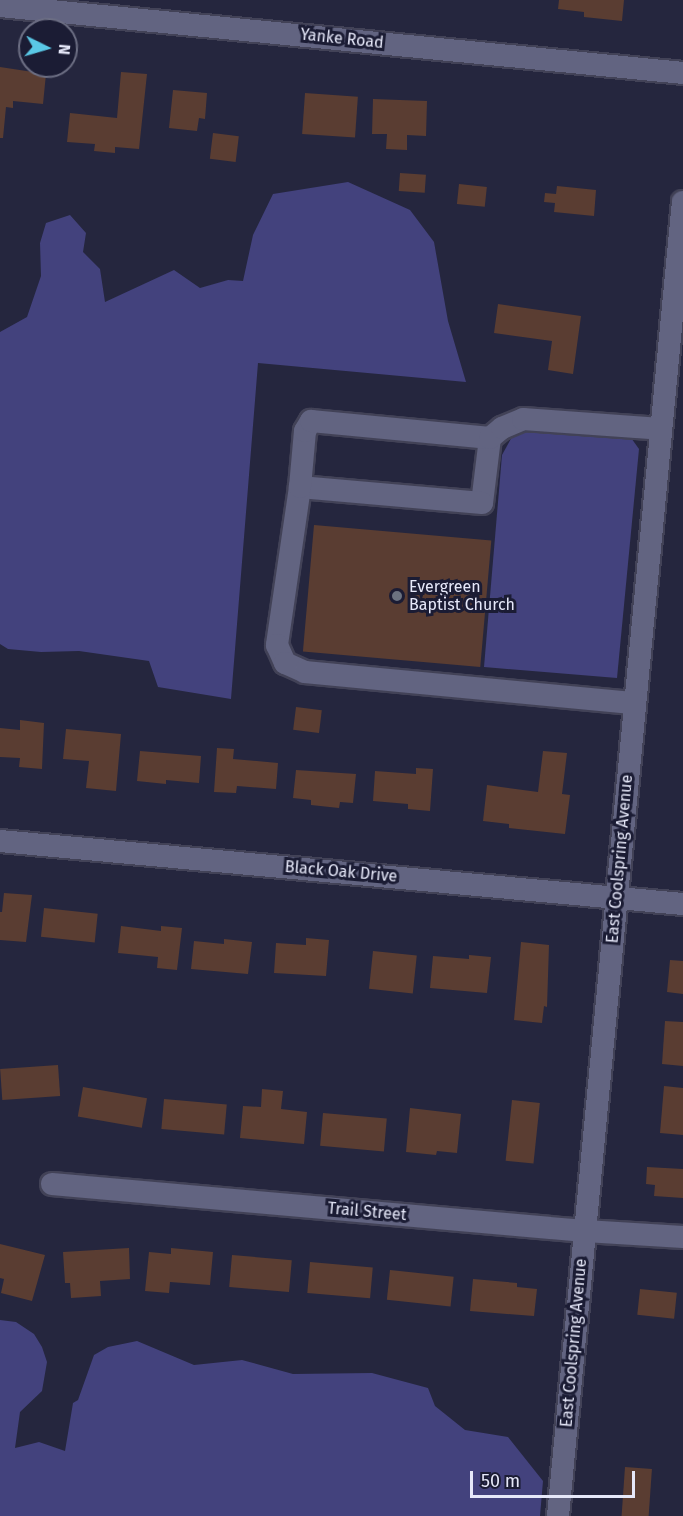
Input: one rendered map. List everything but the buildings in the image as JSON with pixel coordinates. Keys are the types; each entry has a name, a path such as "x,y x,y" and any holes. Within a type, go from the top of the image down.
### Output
{"street":[{"name":"Yanke Road","path":"0,6 683,73"},
{"name":"East Coolspring Avenue","path":"558,1516 661,429 673,404 683,202"},
{"path":"300,487 483,503 490,438 502,428 523,419 661,429"},
{"path":"490,438 311,421 305,431 300,487 277,645 285,663 305,672 635,703"},
{"name":"Black Oak Drive","path":"0,841 683,904"},
{"name":"Trail Street","path":"52,1184 585,1231 683,1237"}],"shaded area":[{"path":"348,182 410,210 434,242 448,321 466,382 258,363 231,699 158,687 149,661 79,651 41,652 8,649 0,644 0,332 27,317 41,276 40,243 46,223 70,215 86,233 83,252 100,269 105,302 174,270 200,288 228,280 243,281 253,235 273,194"},
{"path":"530,428 629,435 639,449 617,678 484,667 502,455 513,435"},
{"path":"0,1320 16,1322 34,1334 47,1362 42,1391 20,1412 15,1448 39,1442 65,1451 73,1403 78,1400 94,1355 108,1347 137,1341 194,1365 242,1360 293,1374 372,1373 428,1388 435,1406 465,1430 508,1437 543,1481 540,1516 0,1516"}],"place":[{"name":"Evergreen Baptist Church","path":"397,596"}]}
